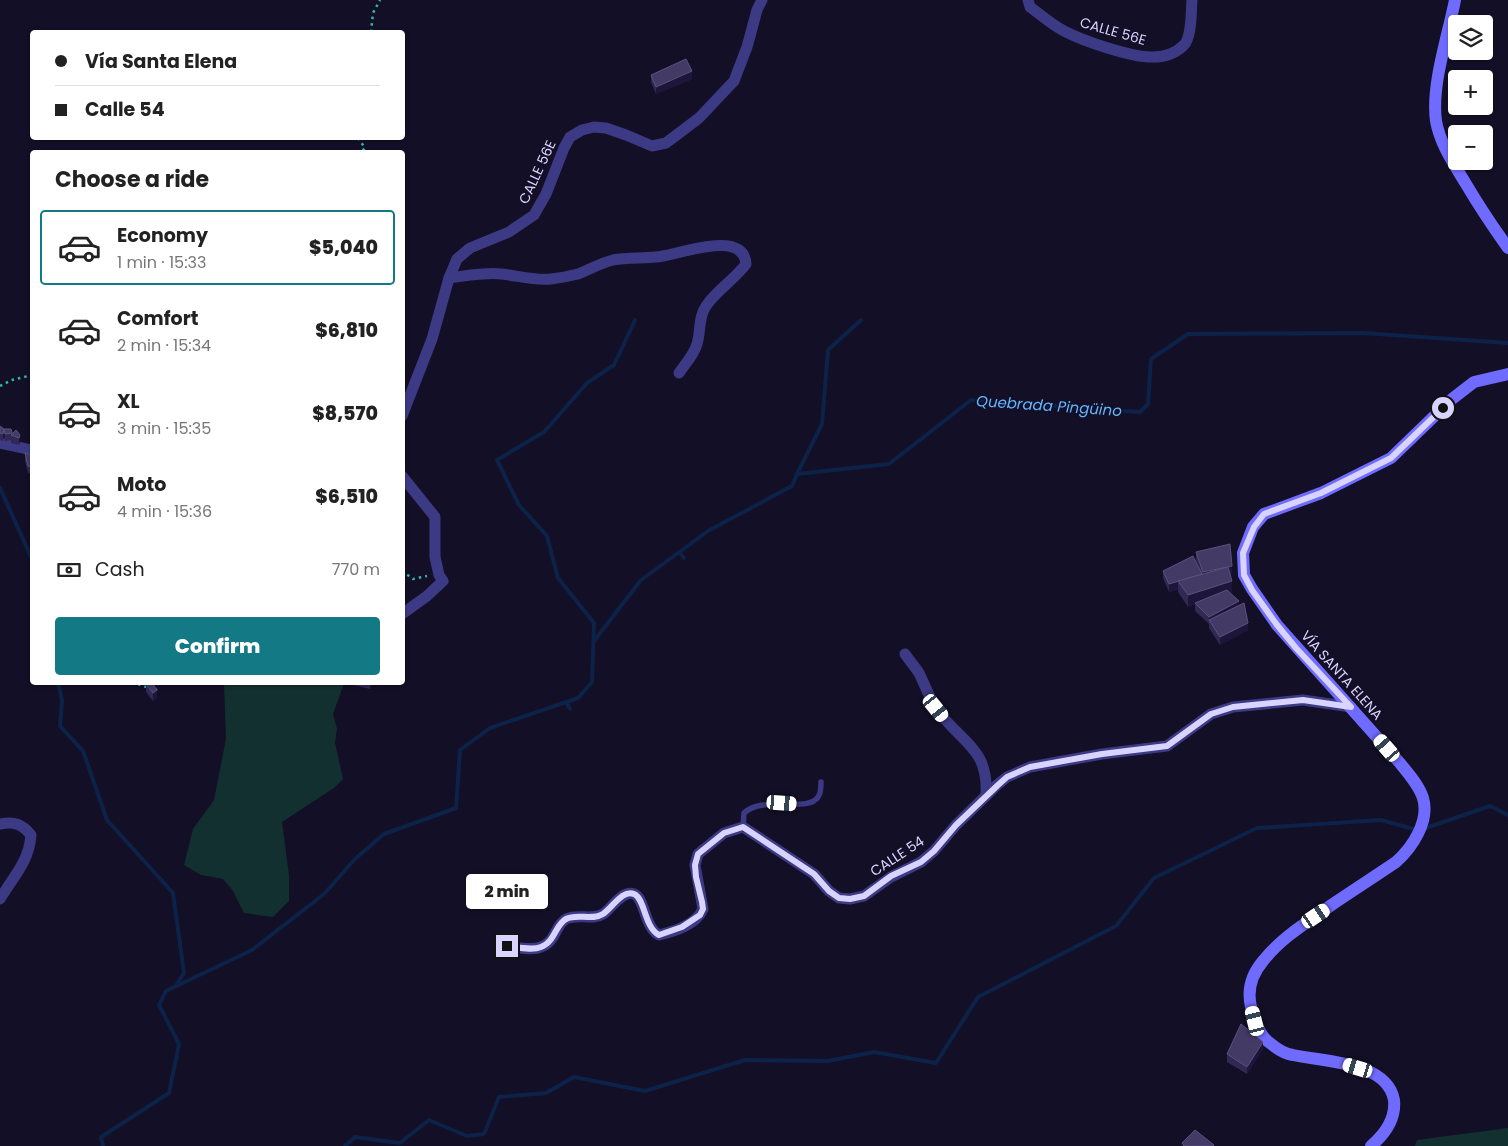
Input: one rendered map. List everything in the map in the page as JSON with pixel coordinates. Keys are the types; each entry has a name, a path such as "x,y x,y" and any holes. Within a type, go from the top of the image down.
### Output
{"main road":[{"path":"1455,0 1436,88 1436,121 1449,156 1508,248"},
{"name":"VÍA SANTA ELENA","path":"1371,1146 1386,1131 1393,1117 1394,1105 1392,1094 1381,1078 1368,1071 1347,1064 1291,1055 1268,1043 1255,1021 1249,997 1251,980 1261,962 1279,943 1300,926 1396,862 1406,853 1414,843 1423,820 1423,798 1413,780 1399,762 1292,642 1252,590 1244,575 1243,553 1254,527 1264,514 1321,493 1391,458 1452,399 1474,382 1508,374"}],"street":[{"name":"CALLE 56E","path":"405,408 432,338 449,278 457,260 470,248 509,232 534,216 546,194 570,137 594,126 606,128 652,146 666,143 699,118 734,82 747,48 757,10 762,0"},
{"name":"CALLE 56E","path":"1028,0 1030,7 1064,31 1095,44 1152,58 1175,52 1186,44 1189,36 1192,0"},
{"path":"449,278 490,274 551,279 576,274 601,263 615,260 662,256 701,247 722,246 740,250 746,255 746,264 740,273 707,304 701,316 698,343 692,355 678,373"},
{"path":"5,444 30,450"},
{"path":"405,480 434,518 435,557 439,574 443,581 427,596 405,612"},
{"path":"905,654 918,672 936,708 969,743 982,762 987,779 986,796"},
{"name":"CALLE 54","path":"743,827 814,874 829,891 839,898 850,899 864,896 891,876 921,862 934,851 956,825 1007,777 1030,767 1102,754 1167,746 1211,714 1233,707 1303,700 1351,707"},
{"path":"0,824 10,821 24,826 30,835 30,846 25,862 0,899"},
{"path":"507,946 540,948 551,941 564,920 573,916 601,915 624,895 631,893 640,899 646,917 654,932 659,935 682,927 700,915 703,909 696,877 695,865 698,854 724,833 743,827"}],"lane":[{"path":"743,827 744,814 748,809 758,805 782,803 805,805 813,802 819,797 821,782"}],"path":[{"path":"371,30 373,13 380,0"},
{"path":"359,140 365,148 363,150"},
{"path":"0,386 12,380 30,376"},
{"path":"405,573 413,579 439,574"},
{"path":"141,685 156,690 157,685"}],"green space":[{"path":"224,685 343,685 333,714 337,729 335,743 343,779 334,788 282,822 289,875 289,901 273,917 244,913 233,891 223,879 201,875 184,865 193,829 214,800 226,739"},
{"path":"1508,1128 1508,1146 1415,1146 1417,1140"}],"building":[{"path":"686,59 692,71 656,87 651,75"},
{"path":"0,426 4,429 3,434 0,433"},
{"path":"4,429 11,429 12,433 5,434"},
{"path":"16,430 20,435 19,438 11,435"},
{"path":"25,453 30,454 30,466 28,466"},
{"path":"1230,544 1232,566 1203,572 1196,552"},
{"path":"1193,556 1202,574 1169,584 1163,571"},
{"path":"1228,567 1232,581 1188,595 1178,581"},
{"path":"1227,590 1239,601 1209,617 1195,603"},
{"path":"1244,603 1248,623 1220,637 1209,620"},
{"path":"147,685 153,685 157,690 153,693"},
{"path":"1241,1024 1263,1042 1247,1067 1227,1054"},
{"path":"1195,1130 1214,1145 1184,1146 1182,1143"}],"waterway":[{"path":"103,1146 101,1137 169,1093 179,1044 159,1005 166,991 252,950 324,894 355,859 384,834 456,808 460,750 490,728 578,698 592,682 594,623 558,578 547,536 519,505 497,460 544,432 587,383 614,365 635,320"},
{"path":"797,474 822,424 828,350 861,320"},
{"name":"Quebrada Pingüino","path":"594,641 641,580 708,531 792,486 797,474 889,464 971,400 1140,412 1148,404 1151,359 1188,334 1363,333 1508,343"},
{"path":"0,488 30,555"},
{"name":"Quebrada Pingüino","path":"679,552 684,558"},
{"path":"59,685 62,701 60,726 83,751 107,820 173,893 184,973 176,986"},
{"path":"566,702 570,709"},
{"path":"1423,829 1490,806 1508,815"},
{"path":"345,1146 355,1137 400,1143 429,1120 467,1136 484,1134 499,1097 546,1093 574,1077 645,1091 745,1060 828,1061 874,1052 936,1063 978,997 1116,926 1154,878 1257,828 1381,820 1417,830"}],"route":[{"path":"507,946 540,948 551,941 564,920 573,916 601,915 624,895 631,893 640,899 646,917 654,932 659,935 682,927 700,915 703,909 696,877 695,865 698,854 724,833 733,829 743,827 814,874 829,891 839,898 850,899 864,896 891,876 921,862 934,851 969,811 1007,777 1030,767 1102,754 1167,746 1211,714 1233,707 1303,700 1351,707 1296,648 1252,590 1244,575 1242,563 1247,540 1264,514 1321,493 1391,458 1443,408"}]}
